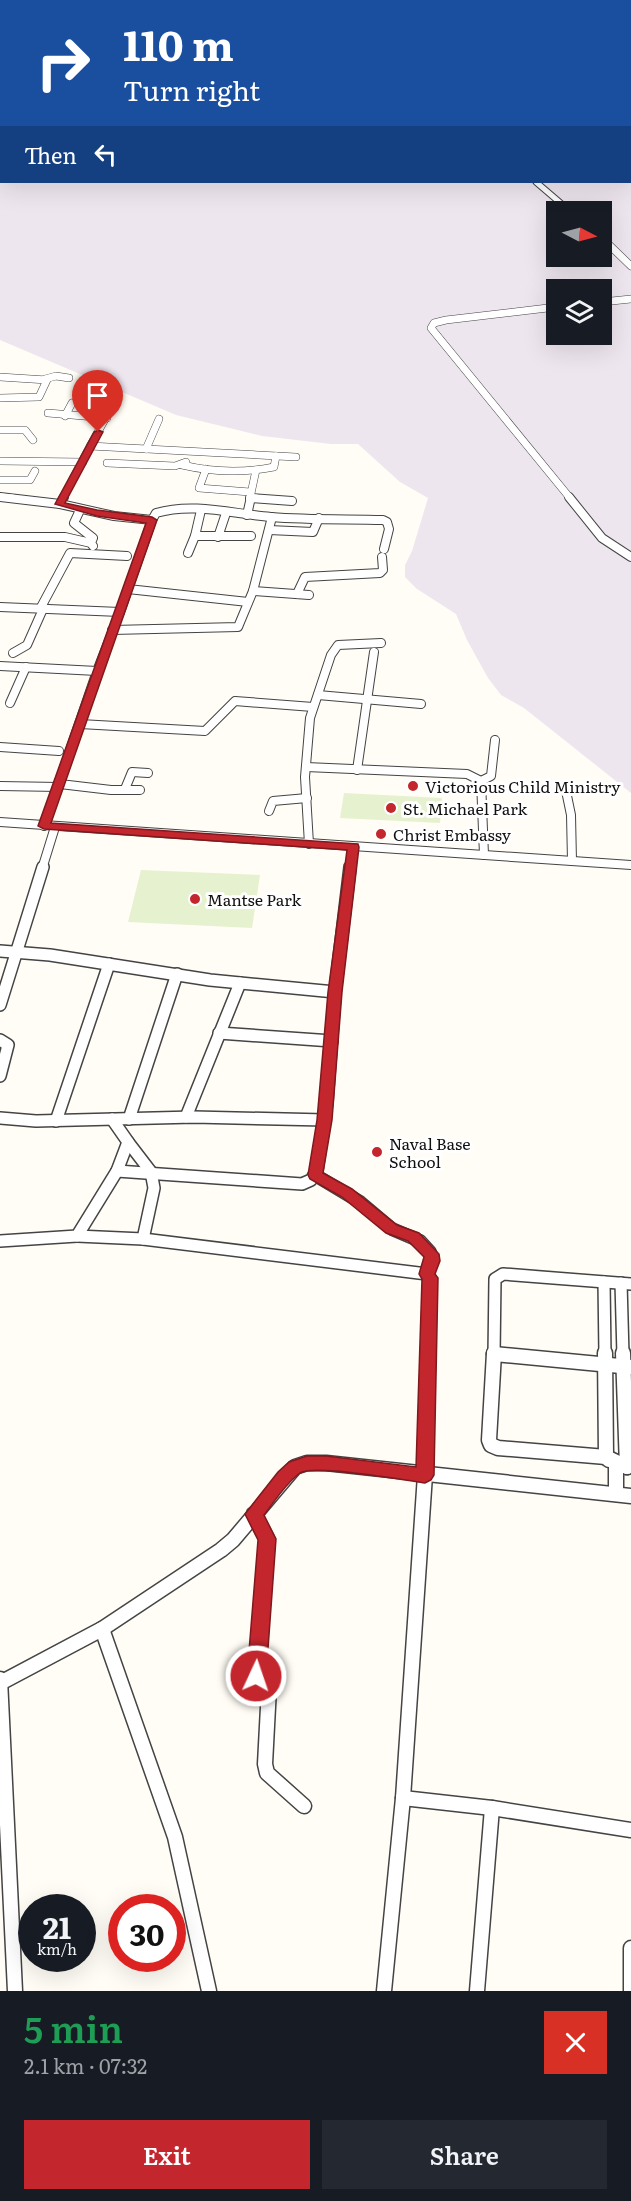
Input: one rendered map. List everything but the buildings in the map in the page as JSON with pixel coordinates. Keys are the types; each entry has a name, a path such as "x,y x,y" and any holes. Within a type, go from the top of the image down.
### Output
{"street":[{"path":"537,183 558,201"},
{"path":"612,248 631,266"},
{"path":"612,301 631,299"},
{"path":"546,308 446,320 434,323 431,328 602,538 631,557"},
{"path":"0,377 45,379 56,376 69,378"},
{"path":"0,398 39,397 45,379"},
{"path":"65,416 72,403"},
{"path":"60,504 113,405"},
{"path":"48,414 107,418"},
{"path":"146,449 159,419"},
{"path":"0,430 25,430 33,440"},
{"path":"90,446 296,457"},
{"path":"182,465 186,463 191,451"},
{"path":"107,463 256,470 274,467 276,456"},
{"path":"0,461 83,462"},
{"path":"206,469 200,488 292,501"},
{"path":"247,515 256,470"},
{"path":"0,480 30,480 35,471"},
{"path":"0,497 60,504 114,516 152,520"},
{"path":"80,510 74,524 93,537 90,543"},
{"path":"114,516 121,512 143,510"},
{"path":"0,1005 17,952 60,785 97,671 156,513 165,510 201,510 272,517 387,522 389,529 383,553 383,570 380,573 305,577 297,594"},
{"path":"188,554 201,510"},
{"path":"218,537 226,513"},
{"path":"112,630 233,629 242,623 253,591 272,517"},
{"path":"269,530 313,532 319,518"},
{"path":"195,536 251,536"},
{"path":"0,537 65,537 90,543 108,555"},
{"path":"13,653 27,645 41,609 70,553 127,556"},
{"path":"128,589 160,591 185,597 248,602"},
{"path":"253,591 309,595"},
{"path":"0,607 120,612"},
{"path":"309,844 306,767 313,706 331,655 338,645 381,643"},
{"path":"357,770 374,652"},
{"path":"0,666 97,671"},
{"path":"10,703 26,667"},
{"path":"318,695 421,704"},
{"path":"80,724 205,731 211,729 219,716 235,701 313,706"},
{"path":"481,781 491,776 495,740"},
{"path":"0,747 59,751"},
{"path":"306,767 467,774 477,777 481,781 484,855"},
{"path":"125,789 132,772 148,773"},
{"path":"0,786 60,785 100,787 107,790 140,790"},
{"path":"565,786 571,815 572,861"},
{"path":"269,811 273,801 307,798"},
{"path":"0,822 631,865"},
{"path":"117,1171 302,1184 311,1180 315,1175 325,1120 335,992 353,847"},
{"path":"0,951 240,983 335,992"},
{"path":"56,1121 109,964"},
{"path":"129,1119 177,974"},
{"path":"186,1117 240,983"},
{"path":"219,1033 332,1041"},
{"path":"0,1040 8,1045 0,1076"},
{"path":"0,1118 56,1121 186,1117 325,1120"},
{"path":"112,1119 151,1172 154,1188 143,1239"},
{"path":"77,1236 117,1171 128,1142"},
{"path":"315,1175 347,1193 392,1229 403,1232 422,1244 431,1254 432,1261 427,1274"},
{"path":"0,1241 77,1236 143,1239 427,1274"},
{"path":"384,1991 404,1798 425,1475 430,1278 427,1274"},
{"path":"616,1494 620,1465 627,1367 626,1283 498,1275 495,1279 489,1440 491,1445 498,1448 620,1465"},
{"path":"604,1282 605,1365 620,1465"},
{"path":"494,1354 627,1367"},
{"path":"15,1991 3,1776 1,1681 102,1629 221,1550 284,1477 295,1467 307,1463 326,1463 631,1496"},
{"path":"254,1514 267,1539 256,1674 269,1688 265,1764 271,1778 304,1806"},
{"path":"102,1629 175,1837 209,1991"},
{"path":"404,1798 492,1808 631,1830"},
{"path":"477,1991 492,1808"},
{"path":"631,1948 631,1991"}],"shaded area":[{"path":"0,183 631,183 631,793 524,708 501,695 488,678 456,614 417,589 405,577 405,565 412,551 428,498 400,482 358,444 331,444 262,436 176,415 0,340"}],"green space":[{"name":"St. Michael Park","path":"344,793 442,798 440,823 340,818"},
{"name":"Mantse Park","path":"141,870 260,875 252,928 128,922"}],"place":[{"name":"Victorious Child Ministry","path":"413,786"},
{"name":"St. Michael Park","path":"391,808"},
{"name":"Christ Embassy","path":"381,834"},
{"name":"Mantse Park","path":"195,899"},
{"name":"Naval Base School","path":"377,1152"}],"route":[{"path":"98,432 60,504 114,516 152,520 44,826 353,847 335,992 325,1120 315,1175 347,1193 387,1226 413,1237 431,1254 432,1261 427,1274 430,1278 425,1475 326,1463 307,1463 295,1467 284,1477 254,1514 267,1539 256,1676"}]}
